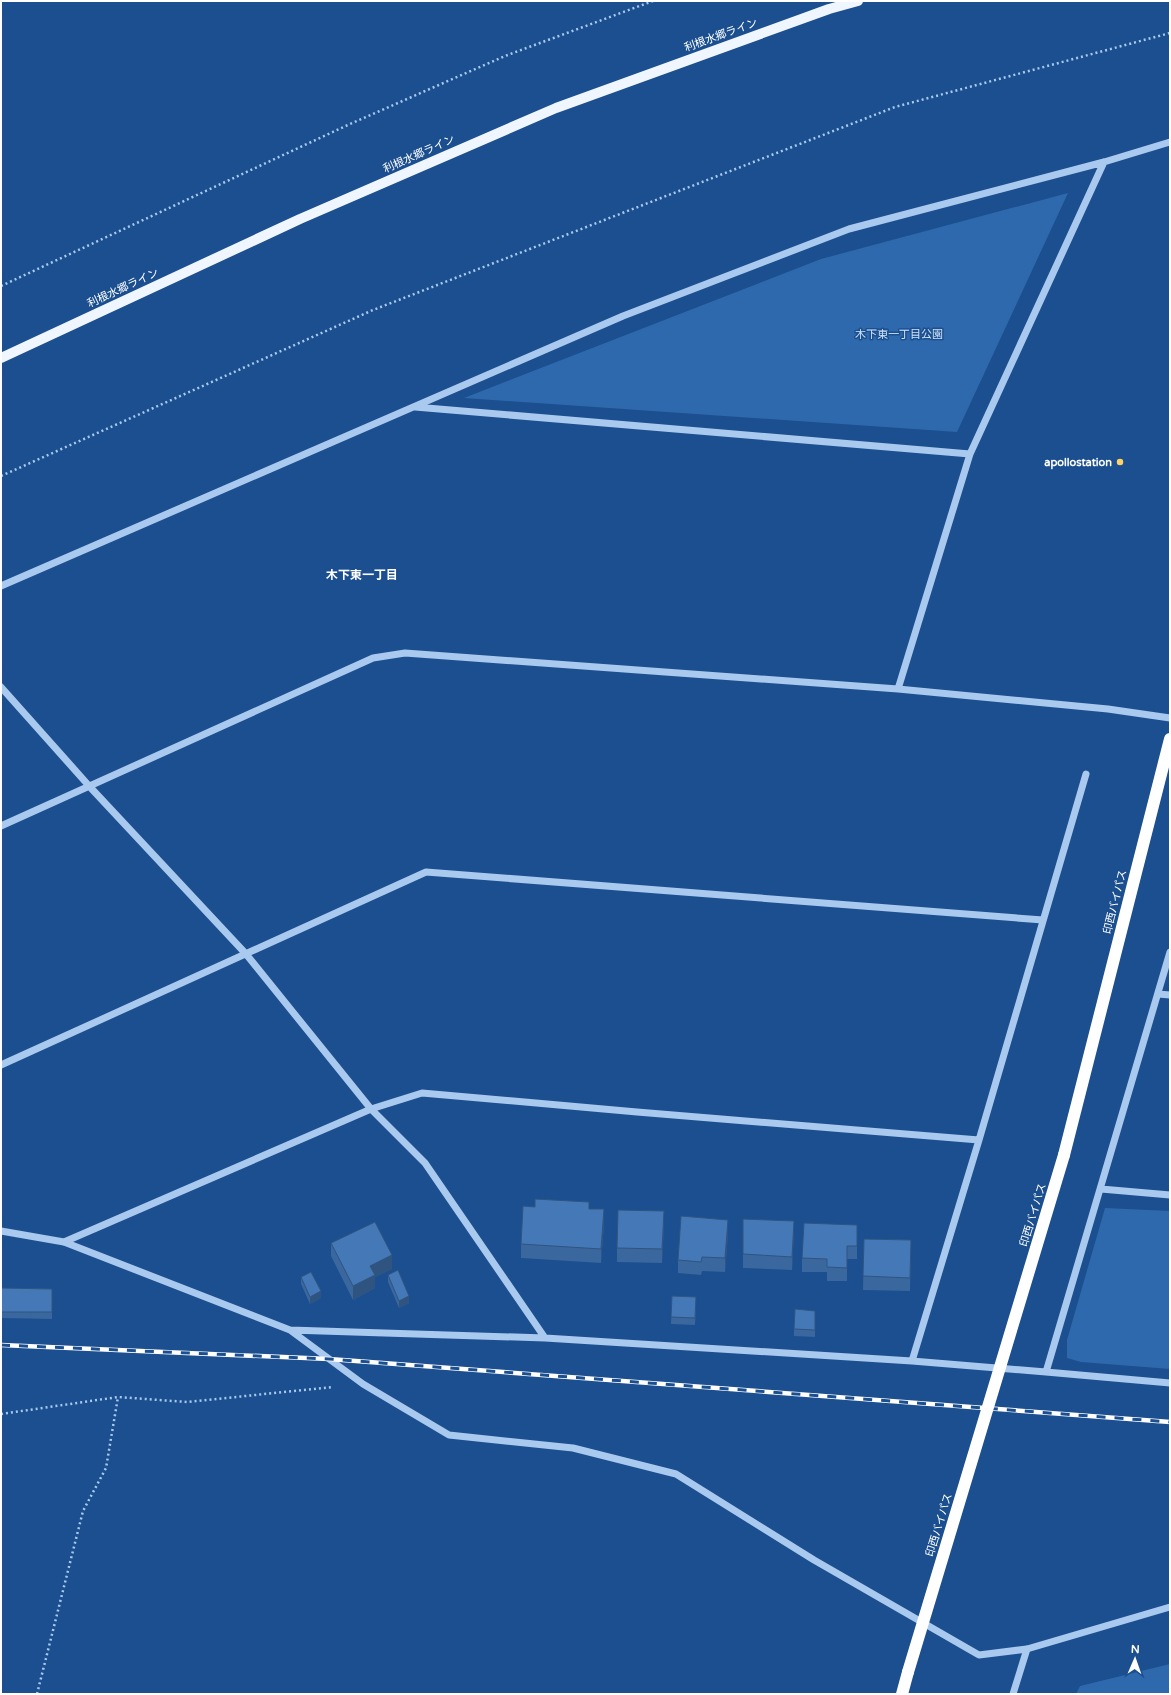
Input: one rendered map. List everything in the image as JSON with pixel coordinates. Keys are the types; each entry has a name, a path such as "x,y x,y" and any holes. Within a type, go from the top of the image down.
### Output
{"highway":[{"name":"印西バイパス","path":"902,1694 1064,1155 1170,739"}],"main road":[{"name":"利根水郷ライン","path":"1,358 300,219 556,108 822,12 858,1"}],"street":[{"path":"1,586 623,316 849,229 1104,162 1170,142"},
{"path":"898,689 970,454 1104,162"},
{"path":"413,407 970,454"},
{"path":"1,826 373,658 405,653 898,689 1108,709 1170,718"},
{"path":"1,687 90,787 246,954 372,1109 425,1163 545,1338"},
{"path":"912,1361 979,1140 1086,774"},
{"path":"1,1065 426,872 1043,920"},
{"path":"1046,1372 1170,952"},
{"path":"1158,994 1170,995"},
{"path":"64,1242 372,1109 422,1093 979,1140"},
{"path":"1101,1189 1170,1195"},
{"path":"1,1231 64,1242 290,1330 364,1384 449,1435 573,1448 676,1474 814,1560 979,1655 1027,1649 1170,1607"},
{"path":"290,1330 545,1338 912,1361 1170,1383"},
{"path":"1013,1694 1027,1649"}],"path":[{"path":"1,286 343,128 505,56 653,1"},
{"path":"1,476 373,310 895,107 1170,33"},
{"path":"1,1414 118,1397 187,1402 364,1384"},
{"path":"37,1694 83,1511 106,1468 118,1397"}],"green space":[{"name":"木下東一丁目公園","path":"1068,193 957,432 464,398 821,259"},
{"path":"1105,1208 1170,1211 1170,1369 1081,1362 1067,1358 1067,1340"},
{"path":"1170,1664 1170,1694 1076,1694 1080,1686"}],"building":[{"path":"535,1199 589,1202 589,1209 604,1209 601,1249 521,1244 523,1206 535,1207"},
{"path":"618,1210 664,1211 662,1249 617,1248"},
{"path":"681,1216 728,1220 725,1258 702,1257 701,1262 678,1260"},
{"path":"743,1219 794,1221 792,1257 743,1254"},
{"path":"375,1222 392,1255 370,1266 375,1275 353,1286 331,1243"},
{"path":"804,1223 857,1225 857,1246 847,1246 847,1268 827,1267 827,1259 802,1258"},
{"path":"864,1239 911,1240 910,1278 863,1276"},
{"path":"398,1270 409,1296 399,1301 388,1275"},
{"path":"311,1272 321,1291 310,1297 301,1277"},
{"path":"1,1288 52,1289 52,1312 1,1312"},
{"path":"672,1296 696,1297 695,1318 671,1317"},
{"path":"795,1309 815,1311 815,1330 794,1329"}],"railway":[{"path":"1,1345 329,1359 1170,1422"}],"place":[{"name":"apollostation","path":"1120,462"}],"district":[{"name":"木下東一丁目","path":"362,575"}]}
